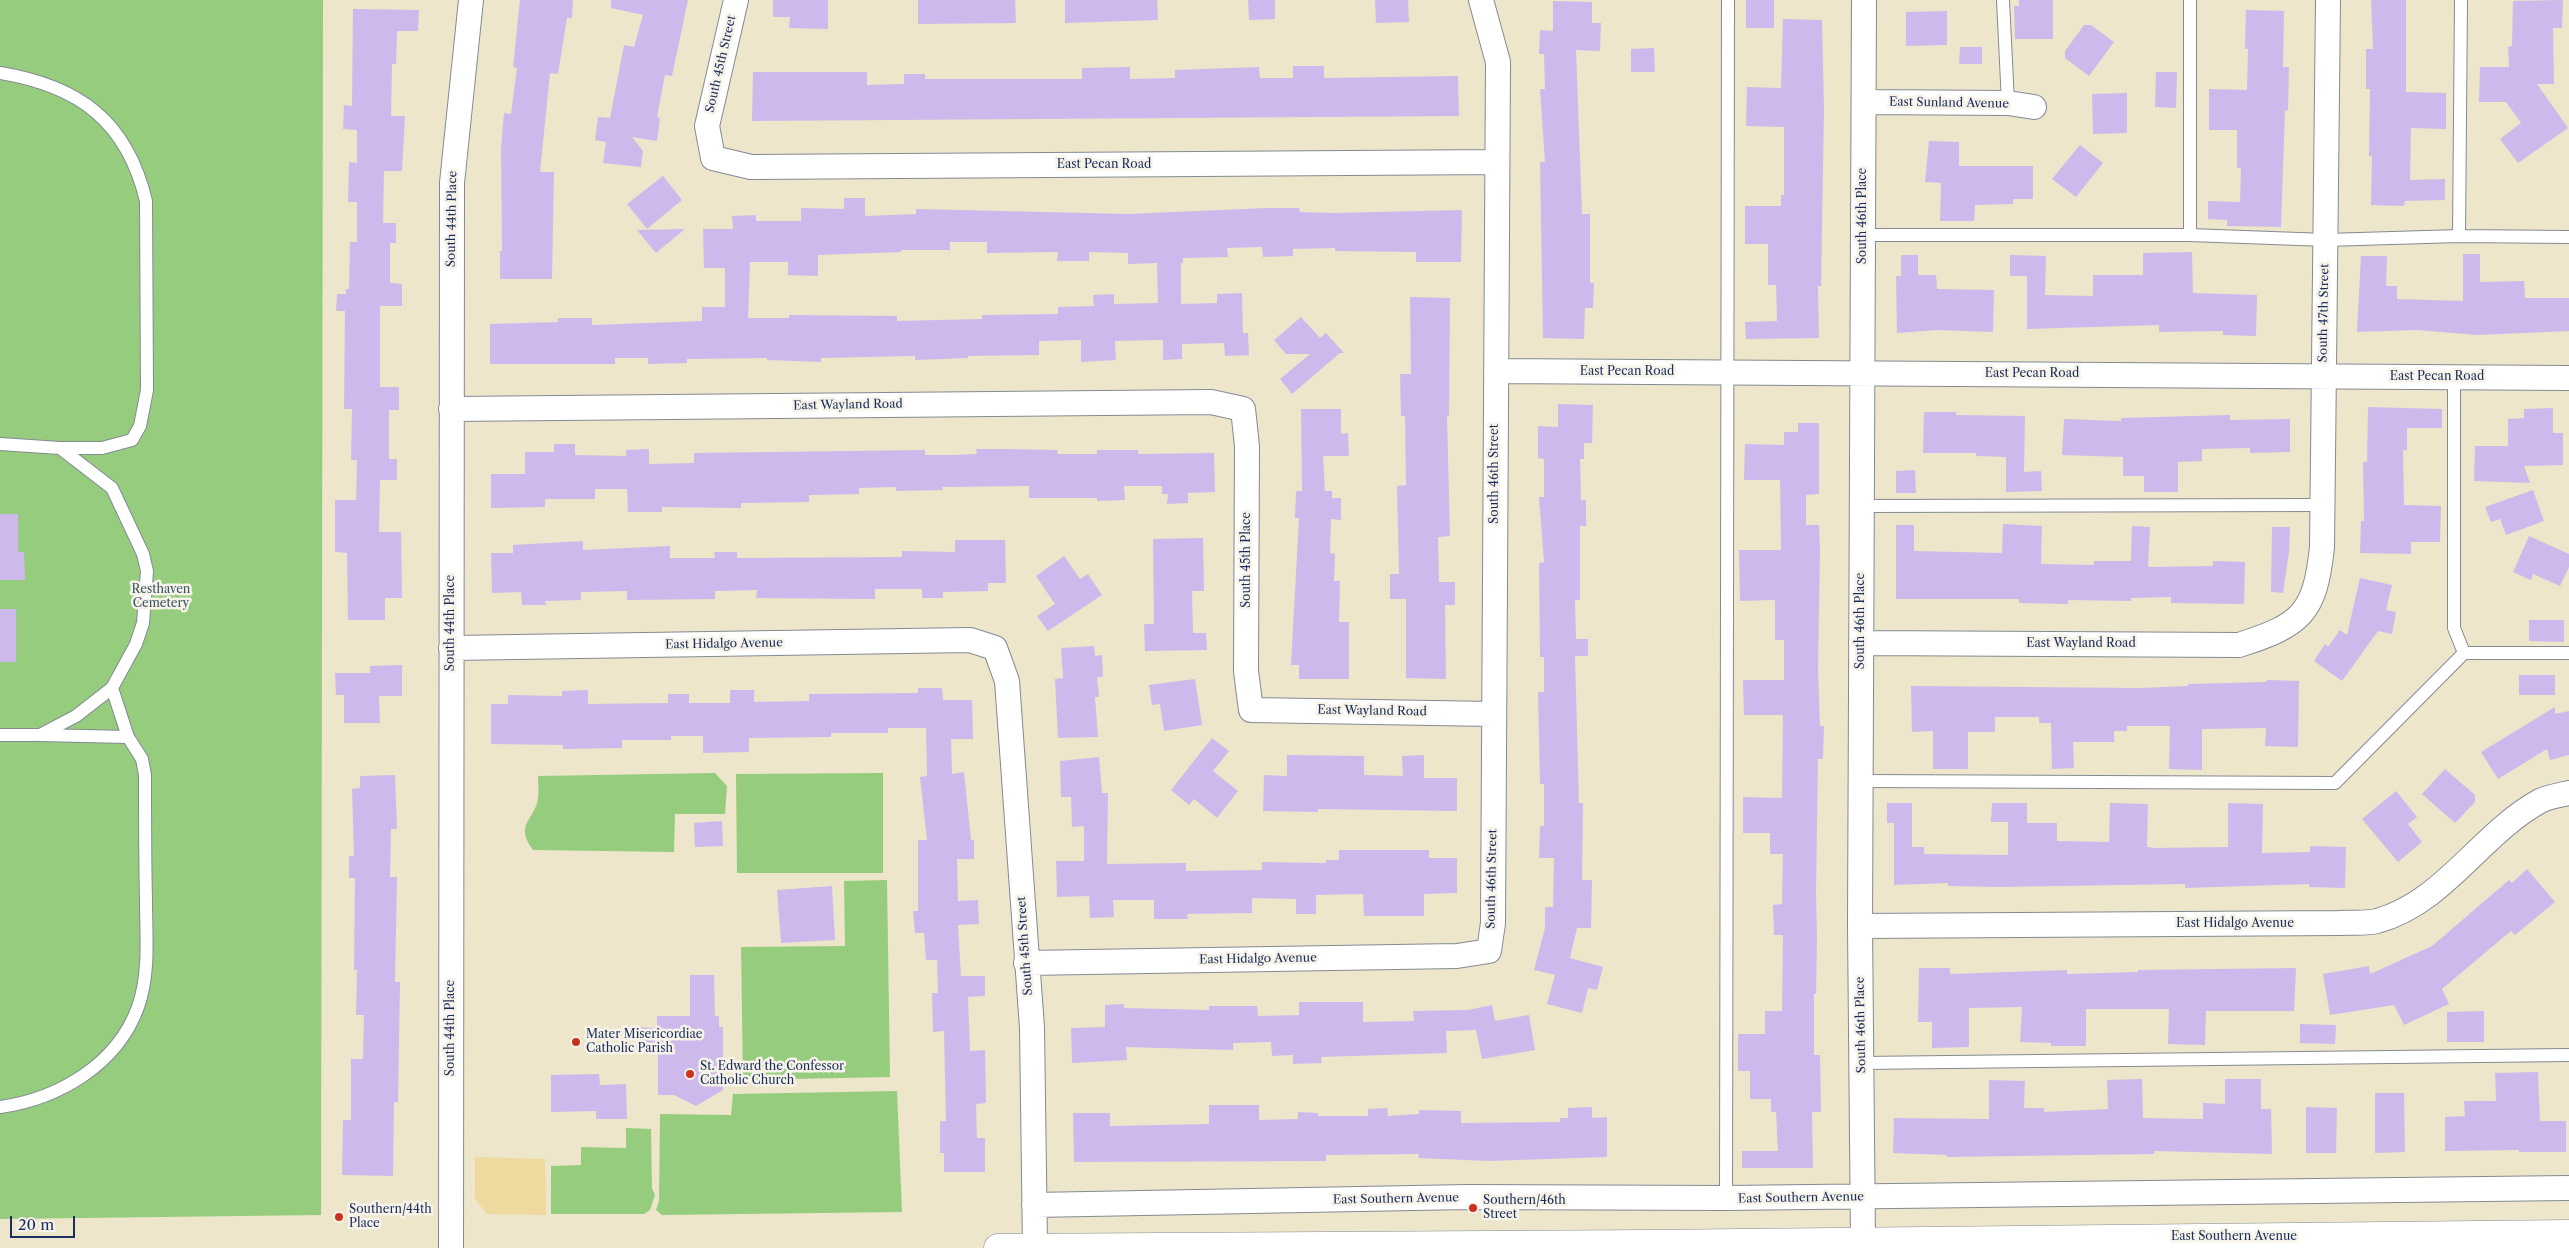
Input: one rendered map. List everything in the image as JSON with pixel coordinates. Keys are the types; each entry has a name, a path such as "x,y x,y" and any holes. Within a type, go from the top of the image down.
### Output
{"main road":[{"name":"East Southern Avenue","path":"998,1248 1500,1246 1863,1241 2170,1242 2569,1234"}],"street":[{"name":"South 44th Place","path":"451,1248 452,183 471,0"},
{"name":"South 45th Street","path":"713,158 707,126 736,0"},
{"name":"South 46th Street","path":"1481,0 1498,62 1493,714 1494,923 1489,951"},
{"name":"South 46th Place","path":"1863,1241 1860,926 1862,781 1860,506 1864,0"},
{"name":"South 47th Street","path":"2296,621 2311,599 2319,578 2323,504 2328,0"},
{"name":"East Sunland Avenue","path":"1864,102 2008,103 2034,107"},
{"name":"East Pecan Road","path":"713,158 751,167 1497,162"},
{"name":"East Pecan Road","path":"1496,371 2569,378"},
{"name":"East Wayland Road","path":"451,409 1211,402 1243,409"},
{"name":"South 45th Place","path":"1243,409 1247,446 1246,672 1250,710"},
{"name":"East Wayland Road","path":"1861,643 2239,645 2270,635 2296,621"},
{"name":"East Hidalgo Avenue","path":"451,648 970,640 995,648"},
{"name":"South 45th Street","path":"995,648 1007,682 1032,1028 1035,1247"},
{"name":"East Wayland Road","path":"1250,710 1493,714"},
{"name":"East Hidalgo Avenue","path":"1860,926 2329,923 2376,921 2402,911 2436,890 2518,815 2542,800 2569,792"},
{"name":"East Hidalgo Avenue","path":"1026,963 1458,956 1489,951"},
{"name":"East Southern Avenue","path":"1034,1205 1468,1197 1862,1197 2569,1188"}],"lane":[{"path":"1726,1198 1728,0"},
{"path":"2002,0 2008,103"},
{"path":"2190,0 2190,235"},
{"path":"2459,236 2461,0"},
{"path":"0,74 31,78 74,96 109,124 140,172 146,201 147,390 140,426 132,440 102,448 60,448 0,444"},
{"path":"1863,235 2190,235 2326,240 2459,236 2569,237"},
{"path":"2454,377 2454,628 2464,653"},
{"path":"40,735 76,716 112,688 136,644 143,622 147,571 143,554 112,488 60,448"},
{"path":"1860,506 2323,504"},
{"path":"1862,781 2335,783 2464,653 2569,653"},
{"path":"0,1107 36,1100 75,1082 113,1049 137,1008 146,962 145,775 142,759 128,736 112,688"},
{"path":"0,735 128,736"},
{"path":"1861,1063 2569,1055"}],"green space":[{"name":"Resthaven Cemetery","path":"0,0 323,0 321,1215 0,1219"},
{"path":"715,773 727,786 725,814 675,814 674,852 533,850 525,834 525,828 538,799 538,776"},
{"path":"883,773 883,873 737,873 736,774"},
{"path":"887,880 890,1077 743,1080 741,947 845,946 844,881"},
{"path":"897,1091 902,1212 662,1215 656,1210 659,1201 660,1114 731,1115 733,1094"},
{"path":"626,1128 651,1129 652,1188 655,1195 650,1210 644,1214 551,1214 551,1166 581,1165 581,1147 626,1148"}],"sand":[{"path":"475,1157 545,1159 546,1215 487,1214 475,1199"}],"building":[{"path":"520,0 573,0 572,18 567,18 558,74 550,73 540,172 554,172 552,279 500,279 500,251 502,251 501,149 504,113 511,114 517,68 513,67"},
{"path":"611,0 688,0 672,76 665,75 657,117 660,118 657,141 632,137 643,151 641,167 603,163 606,142 595,140 598,117 610,118 624,45 634,47 643,15 611,8"},
{"path":"773,0 828,0 828,29 789,28 790,17 773,17"},
{"path":"918,0 1015,0 1016,23 918,24"},
{"path":"1065,0 1157,0 1158,20 1065,23"},
{"path":"1248,0 1275,0 1275,19 1249,20"},
{"path":"1375,0 1408,0 1409,22 1376,23"},
{"path":"1746,0 1774,0 1774,28 1746,28"},
{"path":"2019,0 2053,0 2053,39 2015,39 2014,6 2019,6"},
{"path":"2371,0 2406,0 2406,92 2446,93 2446,129 2411,128 2410,180 2445,179 2445,200 2405,201 2404,206 2371,205 2372,156 2369,156 2370,89 2366,89 2366,49 2373,49"},
{"path":"2563,0 2562,28 2553,28 2554,84 2537,84 2568,128 2518,163 2500,139 2521,123 2506,102 2479,102 2480,67 2509,67 2508,47 2512,46 2513,1"},
{"path":"1553,1 1592,2 1592,23 1601,23 1600,51 1576,50 1582,214 1590,214 1590,283 1594,283 1593,308 1585,308 1584,339 1543,338 1540,162 1545,162 1540,89 1545,89 1544,54 1539,54 1540,30 1553,31"},
{"path":"353,9 419,10 418,31 397,31 396,64 392,64 391,116 405,116 402,171 384,171 383,223 396,223 396,243 390,243 390,283 402,284 402,306 380,306 380,387 399,387 399,410 389,410 389,459 397,459 397,480 380,480 379,532 401,532 402,598 385,598 385,620 348,620 347,553 335,552 335,500 356,500 357,460 351,460 352,409 344,409 345,311 336,311 337,294 346,294 346,289 349,289 350,242 357,242 357,202 348,202 349,162 357,163 357,130 343,129 344,105 352,106"},
{"path":"2246,10 2284,11 2283,67 2289,67 2288,111 2285,110 2281,227 2227,226 2227,220 2208,219 2208,201 2240,202 2241,168 2237,168 2237,130 2209,130 2209,89 2247,90 2248,49 2245,49"},
{"path":"1947,11 1947,45 1906,46 1906,12"},
{"path":"1783,19 1822,20 1824,110 1821,286 1818,286 1819,338 1746,339 1745,322 1777,321 1776,285 1768,285 1768,244 1745,244 1745,206 1781,206 1781,195 1784,195 1784,127 1746,126 1747,87 1781,88"},
{"path":"2084,25 2091,25 2114,42 2089,76 2065,58 2065,51"},
{"path":"1960,47 1982,47 1982,64 1959,64"},
{"path":"1654,48 1655,72 1631,72 1631,49"},
{"path":"1293,66 1324,66 1324,78 1458,76 1459,116 752,121 753,72 867,72 867,85 904,84 904,74 925,74 925,79 1082,79 1082,68 1130,67 1130,79 1175,78 1175,70 1259,67 1260,78 1293,78"},
{"path":"2156,72 2177,72 2176,108 2155,107"},
{"path":"2127,93 2127,133 2093,134 2092,94"},
{"path":"1929,141 1959,142 1959,166 2033,166 2033,199 2013,199 2013,204 1975,205 1974,221 1940,221 1941,183 1925,182"},
{"path":"2080,145 2103,163 2076,197 2052,179"},
{"path":"663,176 682,200 647,229 627,204"},
{"path":"844,198 865,198 865,216 916,214 916,209 1128,214 1267,208 1299,208 1300,212 1334,213 1462,210 1461,262 1416,262 1416,252 1335,251 1335,248 1293,249 1293,256 1263,257 1262,247 1227,248 1228,257 1183,258 1183,263 1181,263 1181,304 1217,303 1217,294 1242,293 1243,333 1248,333 1249,355 1225,356 1224,343 1182,344 1182,359 1163,360 1163,340 1115,341 1116,360 1081,362 1081,340 1039,341 1039,355 968,356 968,358 915,360 915,356 821,358 821,362 767,360 767,358 687,359 687,363 648,364 648,358 615,358 615,364 490,364 490,324 558,322 558,318 592,318 592,325 702,321 702,307 725,307 725,268 704,268 703,229 733,229 732,216 756,215 756,221 801,221 801,208 844,209","holes":["950,242 987,242 987,253 1058,252 1057,261 1089,261 1089,252 1128,253 1128,264 1157,263 1158,303 1114,304 1114,294 1093,295 1094,306 1058,307 1058,314 982,315 982,319 897,321 897,316 789,315 789,318 748,318 750,262 788,262 788,275 818,276 818,255 901,252 901,250 950,250"]},
{"path":"685,229 656,253 637,230"},
{"path":"2192,252 2193,293 2257,295 2256,336 2223,335 2223,331 2159,332 2159,325 2027,329 2027,276 2010,276 2010,255 2046,256 2045,295 2093,296 2093,275 2143,275 2143,253"},
{"path":"2463,254 2480,254 2480,282 2524,281 2525,298 2569,298 2569,331 2478,335 2416,330 2357,332 2361,256 2387,256 2386,286 2397,286 2397,299 2463,301"},
{"path":"1901,255 1918,255 1918,275 1936,275 1937,289 1994,290 1993,332 1938,330 1897,333 1896,276 1901,276"},
{"path":"1410,297 1450,298 1449,416 1447,416 1450,536 1438,537 1439,582 1455,582 1455,605 1445,605 1446,679 1406,678 1406,599 1390,599 1390,574 1399,574 1397,486 1406,485 1405,416 1401,416 1400,374 1411,374"},
{"path":"1301,317 1320,338 1326,333 1344,353 1340,353 1292,394 1280,379 1310,354 1286,354 1274,340"},
{"path":"1558,404 1593,405 1592,443 1584,443 1584,459 1580,459 1581,500 1586,500 1586,526 1580,526 1580,600 1575,600 1576,639 1588,639 1588,656 1575,656 1579,803 1583,803 1582,880 1592,880 1591,928 1577,928 1570,958 1603,967 1597,990 1588,988 1582,1013 1547,1004 1555,975 1534,970 1545,928 1545,907 1553,907 1554,858 1539,858 1540,826 1544,826 1544,784 1540,784 1538,692 1544,692 1544,657 1540,657 1539,563 1544,562 1539,497 1544,497 1544,459 1538,458 1538,426 1558,427"},
{"path":"2368,407 2442,409 2442,428 2407,428 2407,450 2403,450 2404,505 2441,506 2440,542 2411,542 2411,554 2360,553 2361,521 2364,521 2363,462 2367,462"},
{"path":"2553,408 2553,433 2563,433 2563,465 2524,466 2530,483 2474,481 2475,446 2508,446 2508,419 2524,418 2524,409"},
{"path":"1301,409 1341,409 1341,434 1348,433 1349,456 1323,456 1325,491 1332,491 1332,498 1341,498 1341,520 1331,519 1330,553 1335,554 1334,581 1340,581 1339,622 1349,622 1349,679 1299,679 1299,665 1291,665 1299,518 1295,518 1296,491 1302,491"},
{"path":"1924,412 1956,412 1956,415 2025,416 2024,472 2041,471 2042,491 2006,492 2006,457 1976,456 1976,453 1923,453"},
{"path":"2230,415 2230,420 2290,419 2290,452 2250,453 2250,448 2202,449 2202,461 2178,462 2178,492 2144,492 2144,476 2123,476 2123,457 2062,455 2064,419 2121,421 2121,418"},
{"path":"1798,423 1819,423 1819,494 1806,495 1806,525 1819,525 1820,550 1818,669 1820,726 1824,726 1823,759 1818,759 1814,1055 1820,1055 1821,1112 1812,1112 1813,1168 1742,1168 1742,1151 1778,1151 1776,1112 1771,1112 1771,1099 1750,1099 1750,1071 1738,1071 1738,1034 1765,1034 1765,1011 1782,1011 1783,935 1774,935 1773,905 1782,904 1783,854 1770,854 1770,833 1743,833 1743,797 1782,798 1783,715 1744,715 1743,680 1784,680 1784,640 1775,640 1775,600 1740,601 1739,550 1781,550 1780,480 1744,480 1745,444 1784,445 1784,432 1798,432"},
{"path":"554,444 575,444 575,455 626,456 626,450 649,449 649,464 694,463 694,453 925,450 925,455 951,455 977,454 976,449 1005,449 1057,450 1058,454 1097,454 1097,450 1138,450 1138,454 1214,453 1215,492 1188,493 1188,503 1167,504 1168,494 1162,494 1162,486 1124,486 1125,500 1097,501 1097,498 1029,498 1029,486 942,487 943,490 896,491 896,487 859,488 859,494 809,495 809,502 741,503 741,508 662,507 662,512 628,512 627,489 595,489 595,499 545,499 545,507 491,508 491,474 525,474 525,452 554,452"},
{"path":"1915,470 1916,493 1896,493 1896,471"},
{"path":"2533,490 2544,521 2506,535 2500,519 2491,522 2485,507"},
{"path":"0,514 18,514 18,552 24,552 25,580 0,580"},
{"path":"2003,524 2042,526 2041,564 2094,565 2094,561 2131,561 2132,526 2150,527 2148,567 2213,566 2213,561 2245,562 2244,604 2171,603 2171,597 2131,598 2131,601 2068,600 2068,604 2019,603 2019,599 1896,599 1896,525 1914,525 1914,551 2002,553"},
{"path":"2272,527 2290,527 2289,552 2283,593 2271,592"},
{"path":"2529,536 2569,554 2569,567 2560,586 2533,574 2531,580 2513,572"},
{"path":"1203,538 1204,591 1192,591 1193,633 1206,633 1207,650 1145,651 1144,624 1154,624 1153,539"},
{"path":"955,540 1005,540 1006,583 988,583 988,591 943,592 943,598 922,598 922,589 875,589 875,599 756,598 757,590 715,591 715,599 627,600 627,591 581,592 581,600 545,601 546,605 522,605 521,592 492,593 491,553 513,553 513,545 583,541 583,550 670,546 670,558 715,558 714,552 737,552 737,558 902,557 902,551 955,552"},
{"path":"1064,556 1080,579 1088,574 1102,595 1048,631 1037,616 1055,604 1036,576"},
{"path":"2360,578 2392,585 2386,610 2396,612 2392,634 2378,631 2342,681 2314,661 2325,644 2328,647 2340,630 2347,635"},
{"path":"0,609 16,609 16,662 0,662"},
{"path":"2529,620 2564,620 2564,642 2529,641"},
{"path":"1094,646 1095,656 1102,655 1103,677 1097,677 1099,697 1095,697 1098,737 1058,738 1055,679 1063,678 1061,648"},
{"path":"402,665 402,696 379,696 380,723 344,723 344,695 336,695 335,673 370,673 370,666"},
{"path":"2519,675 2555,675 2555,695 2519,695"},
{"path":"1195,679 1202,725 1164,731 1160,704 1152,705 1149,685"},
{"path":"2267,680 2299,681 2298,747 2265,746 2266,728 2202,729 2202,770 2169,769 2170,726 2127,726 2127,731 2114,731 2114,742 2073,742 2074,768 2052,769 2051,723 2039,723 2039,717 1995,717 1995,732 1968,732 1968,769 1933,769 1933,731 1912,732 1911,686 2139,688 2188,686 2188,684 2266,682"},
{"path":"918,688 942,688 943,700 972,700 973,739 951,739 952,774 964,772 971,840 974,840 974,859 957,859 958,901 978,900 979,924 958,925 961,976 985,976 985,996 968,997 970,1051 985,1050 986,1103 976,1104 977,1138 985,1138 985,1172 944,1172 944,1153 940,1153 940,1121 946,1121 944,1031 933,1032 932,993 938,993 937,960 926,960 924,933 915,933 913,911 918,911 918,840 927,840 920,777 927,776 926,728 888,728 888,733 831,733 831,737 749,738 749,752 703,753 703,736 671,736 671,740 622,740 622,748 563,749 563,745 491,744 491,704 508,704 508,695 562,696 562,691 588,690 588,704 668,703 668,694 689,694 689,703 730,703 730,690 754,690 754,702 809,701 809,694 918,693"},
{"path":"2555,707 2555,714 2569,711 2569,755 2550,760 2547,749 2498,779 2481,752"},
{"path":"1212,738 1229,751 1213,771 1238,791 1217,818 1194,799 1189,805 1171,790"},
{"path":"1287,755 1364,756 1364,775 1403,776 1402,756 1424,755 1424,778 1457,778 1457,811 1318,809 1318,812 1263,811 1264,775 1287,776"},
{"path":"1099,757 1102,793 1108,793 1107,864 1186,863 1186,871 1262,870 1262,862 1326,863 1326,860 1339,860 1339,850 1429,850 1429,858 1457,858 1457,893 1424,894 1424,916 1364,916 1363,894 1316,895 1316,914 1296,914 1296,899 1252,898 1252,913 1187,914 1188,919 1154,919 1154,900 1113,900 1114,917 1090,918 1089,896 1057,897 1056,861 1084,861 1084,826 1072,827 1071,797 1061,797 1060,761"},
{"path":"2445,769 2475,795 2475,802 2455,823 2422,794"},
{"path":"395,775 397,829 391,829 390,877 397,877 395,982 400,982 398,1102 394,1102 393,1176 342,1175 343,1120 351,1120 351,1059 363,1059 364,1015 356,1015 357,970 354,970 355,878 349,878 349,856 354,856 352,789 360,788 360,776"},
{"path":"2396,791 2417,817 2408,824 2422,842 2398,862 2362,819"},
{"path":"1887,803 1912,803 1912,847 1924,847 1924,854 2008,855 2008,822 1991,822 1992,803 2027,803 2027,823 2057,823 2057,841 2109,842 2110,803 2148,804 2147,847 2156,848 2228,847 2228,803 2263,804 2262,853 2310,852 2310,846 2346,847 2345,888 2309,887 2309,884 2185,888 2185,884 1997,887 1948,886 1948,883 1894,885 1894,823 1887,823"},
{"path":"722,821 723,846 695,847 694,823"},
{"path":"2527,869 2555,902 2515,935 2511,931 2442,989 2449,1004 2404,1025 2394,1005 2330,1015 2323,974 2369,966 2370,974 2432,946 2509,880 2512,883"},
{"path":"832,886 835,940 781,943 777,890"},
{"path":"1919,968 1950,968 1950,974 2067,970 2067,974 2138,972 2138,970 2296,968 2294,1011 2206,1011 2205,1045 2168,1044 2169,1009 2086,1009 2086,1046 2051,1046 2051,1043 2020,1042 2022,1007 1969,1008 1969,1047 1932,1048 1932,1022 1918,1022"},
{"name":"St. Edward the Confessor Catholic Church","path":"690,975 714,975 715,1016 719,1016 719,1027 723,1027 723,1090 696,1106 674,1095 658,1095 658,1054 636,1054 636,1027 657,1028 657,1016 690,1016"},
{"path":"1299,1002 1363,1002 1363,1022 1414,1021 1413,1011 1468,1010 1492,1005 1495,1021 1529,1015 1535,1050 1482,1059 1476,1030 1446,1031 1447,1053 1321,1057 1322,1063 1293,1064 1293,1055 1272,1056 1271,1042 1233,1043 1233,1050 1126,1047 1127,1060 1072,1063 1071,1028 1105,1027 1105,1005 1124,1004 1124,1008 1209,1010 1209,1006 1257,1006 1258,1016 1299,1015"},
{"path":"2484,1011 2484,1042 2447,1042 2447,1012"},
{"path":"2300,1024 2336,1025 2335,1044 2300,1043"},
{"path":"2538,1072 2540,1121 2566,1121 2566,1152 2519,1152 2519,1150 2445,1151 2445,1117 2465,1116 2464,1101 2496,1101 2495,1073"},
{"path":"599,1074 600,1085 626,1084 627,1119 596,1119 596,1111 551,1112 551,1075"},
{"path":"2142,1079 2143,1118 2203,1119 2203,1103 2225,1104 2225,1079 2261,1079 2261,1109 2271,1109 2272,1154 2154,1151 2154,1154 1947,1157 1947,1155 1893,1153 1894,1118 1989,1119 1989,1080 2025,1081 2024,1108 2044,1108 2044,1112 2108,1109 2107,1080"},
{"path":"2375,1093 2404,1093 2405,1152 2375,1153"},
{"path":"1209,1105 1259,1105 1259,1120 1298,1119 1298,1112 1318,1113 1318,1116 1368,1116 1368,1109 1387,1108 1388,1116 1419,1114 1419,1110 1461,1111 1461,1123 1560,1122 1560,1118 1568,1118 1568,1108 1592,1107 1592,1118 1607,1117 1607,1157 1489,1161 1418,1158 1419,1154 1326,1155 1326,1161 1074,1162 1073,1113 1110,1113 1110,1126 1209,1124"},
{"path":"2306,1107 2337,1108 2336,1153 2306,1153"}],"place":[{"name":"Mater Misericordiae Catholic Parish","path":"576,1042"},
{"name":"St. Edward the Confessor Catholic Church","path":"690,1074"},
{"name":"Southern/46th Street","path":"1473,1208"},
{"name":"Southern/44th Place","path":"339,1217"}]}
